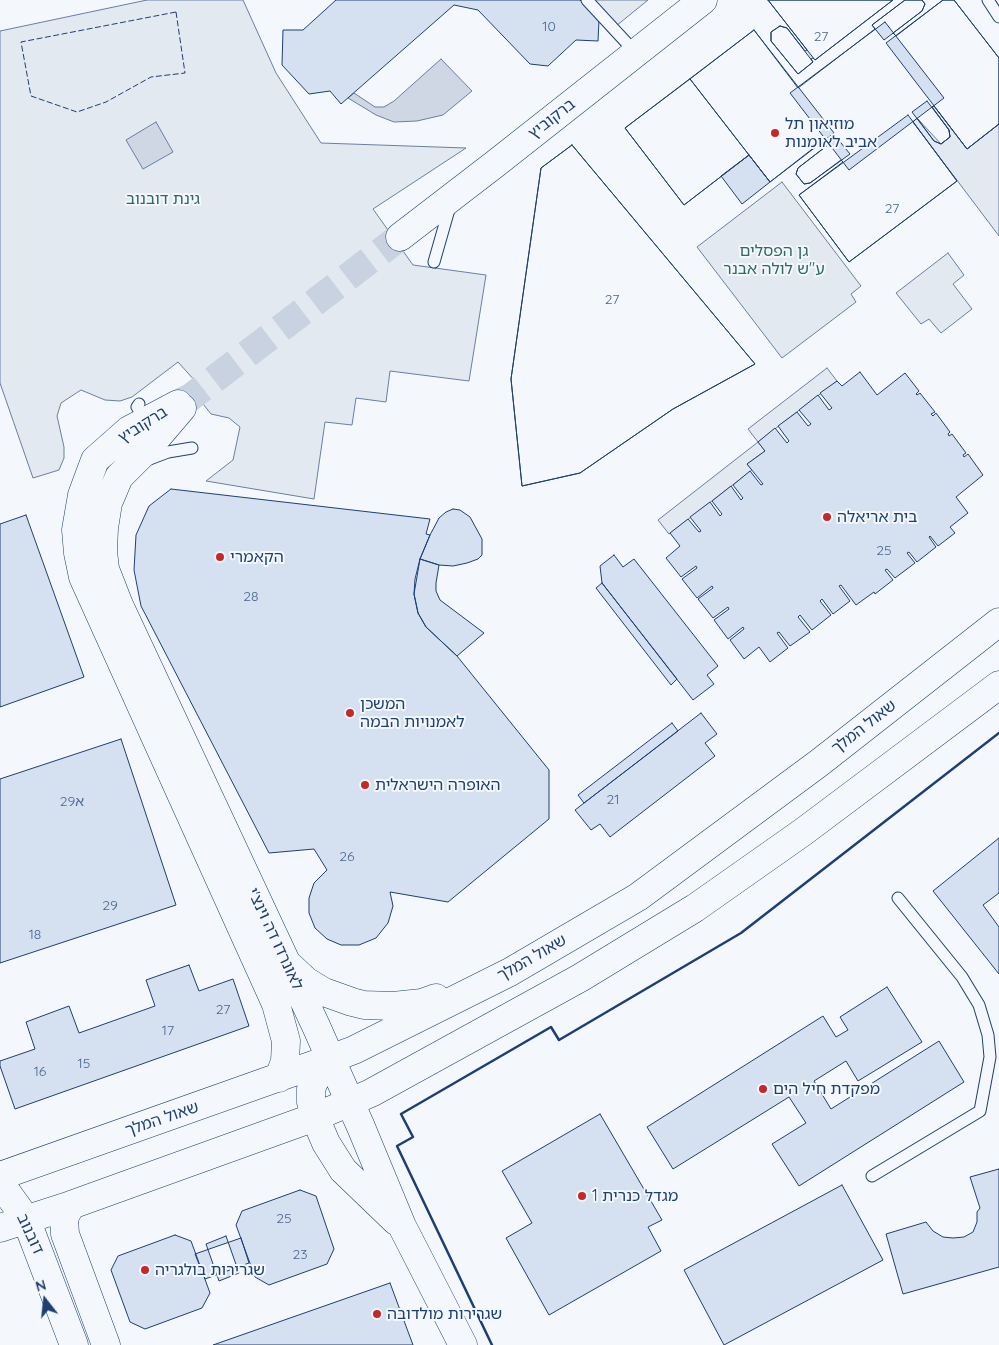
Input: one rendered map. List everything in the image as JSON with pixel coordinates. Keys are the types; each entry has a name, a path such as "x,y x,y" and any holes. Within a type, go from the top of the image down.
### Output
{"street":[{"name":"ברקוביץ","path":"400,237 703,0"},
{"name":"ברקוביץ","path":"104,528 108,503 119,477 148,448 175,408"},
{"name":"ברקוביץ","path":"76,530 82,495 95,460 129,430 175,408"},
{"name":"לאונרדו דה וינצ'י","path":"104,528 103,551 105,569 119,604 286,962 350,1103 402,1226 463,1345"},
{"name":"לאונרדו דה וינצ'י","path":"76,530 83,577 276,1004 286,1041 285,1061 279,1078"},
{"name":"שאול המלך","path":"0,1176 354,1050 510,972 638,897 819,764 999,622"},
{"path":"0,1228 71,1205 350,1103 580,978 694,908 803,832 999,685"},
{"path":"286,962 306,981 324,992 364,1005 393,1006 430,1000 510,972"},
{"path":"330,1059 319,1070 311,1089 311,1102 315,1117 326,1143 343,1170 402,1226"},
{"name":"דובנוב","path":"0,1182 26,1219 74,1345"},
{"name":"דובנוב","path":"71,1205 64,1218 65,1234 106,1345"}],"lane":[{"path":"588,0 636,53"},
{"path":"988,0 999,17"},
{"path":"434,262 452,197"},
{"path":"140,404 137,407 143,416 175,408"},
{"path":"131,465 168,452 192,448"},
{"path":"872,1176 980,1111 990,1056 988,1035 979,1005 962,977 898,898"}],"green space":[{"name":"גינת דובנוב","path":"147,0 243,0 276,73 321,143 466,148 373,209 413,265 486,275 469,381 390,371 386,402 356,398 352,425 325,422 314,499 206,481 233,460 240,427 229,418 211,414 200,400 205,392 178,362 132,397 120,401 105,400 81,390 61,403 57,416 64,447 64,458 59,470 33,478 0,383 0,31"},
{"path":"594,0 648,0 616,26"},
{"path":"934,106 967,149 999,124 999,236 913,122 917,118 941,144 950,137 949,130 932,107"},
{"name":"גן הפסלים ע\"ש לולה אבנר","path":"782,182 861,286 851,294 856,302 782,358 697,247"},
{"path":"948,253 964,275 953,284 972,309 941,333 929,319 921,324 896,293"},
{"path":"827,368 837,381 758,442 748,429"},
{"path":"758,442 765,451 747,464 752,470 669,534 658,520"}],"shaded area":[{"path":"441,59 472,91 443,115 417,121 394,122 376,115 348,98 354,93 375,107 384,107 394,101"},
{"path":"156,122 173,152 143,169 126,140"}],"building":[{"path":"336,0 580,0 599,20 598,41 576,40 548,66 530,64 478,10 454,5 341,104 330,91 309,94 282,65 283,30 303,30"},
{"name":"מוזיאון תל אביב לאומנות","path":"768,0 893,0 815,60 811,59 813,62 798,74 771,41 771,32 780,26 787,28 805,51 807,50"},
{"name":"מוזיאון תל אביב לאומנות","path":"768,0 893,0 815,60"},
{"name":"מוזיאון תל אביב לאומנות","path":"905,0 922,0 925,4 922,11 893,33 896,36 943,0 954,0 999,58 999,124 967,149 934,106 932,107 949,130 950,137 941,144 934,141 917,118 913,122 957,181 849,262 799,195 843,162 841,160 810,183 804,184 796,174 798,168 829,144 825,139 770,182 749,155 684,205 625,128 754,30 798,88 875,29 872,25"},
{"path":"905,0 922,0 925,4 922,11 884,40 872,25"},
{"path":"943,0 954,0 999,58 999,124 967,149 886,43"},
{"path":"885,22 944,98 849,170 790,93"},
{"path":"780,26 787,28 813,62 798,74 771,41 771,32"},
{"path":"754,30 834,133 770,182 690,79"},
{"path":"690,79 749,155 684,205 625,128"},
{"path":"927,101 949,130 950,137 941,144 934,141 912,112"},
{"path":"908,115 957,181 849,262 799,195"},
{"path":"837,138 850,154 810,183 804,184 796,174 798,168"},
{"path":"572,145 755,364 673,409 580,473 522,486 511,379 541,168"},
{"path":"572,145 755,364 673,409 580,473 522,486 511,379 541,168"},
{"path":"749,155 770,182 742,204 721,176"},
{"name":"בית אריאלה","path":"860,372 877,395 905,373 919,391 916,394 920,393 935,412 931,414 933,416 936,413 950,432 949,436 952,434 966,453 963,455 964,457 968,454 983,475 956,497 968,513 950,527 955,533 938,546 930,536 936,547 917,562 909,552 907,553 915,563 895,578 887,569 885,570 893,580 875,594 874,592 856,605 841,585 839,586 850,601 833,614 822,599 820,601 831,615 812,630 800,615 798,617 810,632 790,646 779,632 777,633 788,648 770,662 759,647 744,659 730,640 744,629 743,627 728,639 714,620 729,609 728,607 713,618 698,599 713,588 712,586 697,598 682,579 697,568 696,566 681,577 666,558 680,546 670,533 688,519 699,532 701,531 690,517 710,502 720,516 722,514 712,501 731,486 741,500 743,498 733,485 750,471 761,485 763,484 747,464 765,451 758,442 775,428 787,443 789,441 778,426 797,412 808,426 811,424 799,410 818,395 829,410 832,408 820,393 837,381 842,386"},
{"name":"המשכן לאמנויות הבמה","path":"171,489 430,519 426,534 430,535 420,559 415,579 414,594 418,613 426,627 457,656 549,770 549,819 448,902 390,892 393,906 388,923 376,938 359,945 341,945 327,939 315,928 309,913 309,898 314,883 327,870 314,849 269,853 141,606 134,570 136,535 149,506"},
{"path":"453,509 460,510 470,517 482,539 482,555 478,559 453,566 439,565 420,559 439,518"},
{"path":"26,515 84,677 0,707 0,524"},
{"path":"614,555 623,567 634,559 718,666 707,675 714,684 693,700 602,583 600,566"},
{"path":"420,559 439,565 436,591 440,600 484,633 457,656 426,627 418,613 414,594"},
{"path":"602,583 677,679 671,685 596,588"},
{"path":"701,713 717,734 705,743 715,756 610,837 600,824 591,830 575,810"},
{"path":"672,723 678,731 584,803 578,795"},
{"path":"121,739 176,905 0,963 0,779"},
{"path":"999,838 999,893 983,905 999,927 999,974 933,891"},
{"path":"189,965 199,991 233,979 249,1026 15,1109 0,1061 35,1049 26,1022 69,1006 79,1033 155,1006 146,980"},
{"name":"מפקדת חיל הים","path":"887,987 922,1042 858,1081 846,1061 814,1081 831,1109 939,1041 964,1082 799,1186 772,1144 806,1123 789,1097 673,1169 647,1127 823,1016 836,1037 848,1030 840,1017"},
{"name":"מגדל כנרית 1","path":"600,1114 662,1220 648,1227 661,1251 549,1315 506,1238 532,1223 502,1171"},
{"path":"999,1169 999,1267 903,1294 886,1234 926,1222 933,1231 943,1237 964,1237 973,1232 977,1222 977,1212 980,1208 970,1177"},
{"path":"842,1185 883,1260 724,1345 684,1270"},
{"path":"300,1190 316,1196 334,1249 327,1264 269,1285 255,1277 236,1225 242,1211"},
{"path":"175,1235 191,1241 210,1293 202,1308 145,1329 130,1322 111,1270 118,1256"},
{"path":"226,1236 239,1273 219,1281 206,1244"},
{"path":"241,1238 249,1263 205,1279 195,1254"},
{"path":"390,1283 413,1345 213,1345"}],"tunnel":[{"path":"179,403 191,397 400,237"}],"fence":[{"path":"176,12 185,73 151,77 106,102 77,112 31,96 21,42 176,12"}],"wall":[{"path":"492,1345 397,1146 413,1137 401,1114 551,1027 559,1040 741,933 999,733"}],"place":[{"name":"מוזיאון תל אביב לאומנות","path":"775,133"},
{"name":"בית אריאלה","path":"827,517"},
{"name":"הקאמרי","path":"220,557"},
{"name":"המשכן לאמנויות הבמה","path":"350,713"},
{"name":"האופרה הישראלית","path":"365,785"},
{"name":"מפקדת חיל הים","path":"763,1089"},
{"name":"מגדל כנרית 1","path":"582,1196"},
{"name":"שגרירות בולגריה","path":"145,1270"},
{"name":"שגרירות מולדובה","path":"377,1314"}]}
